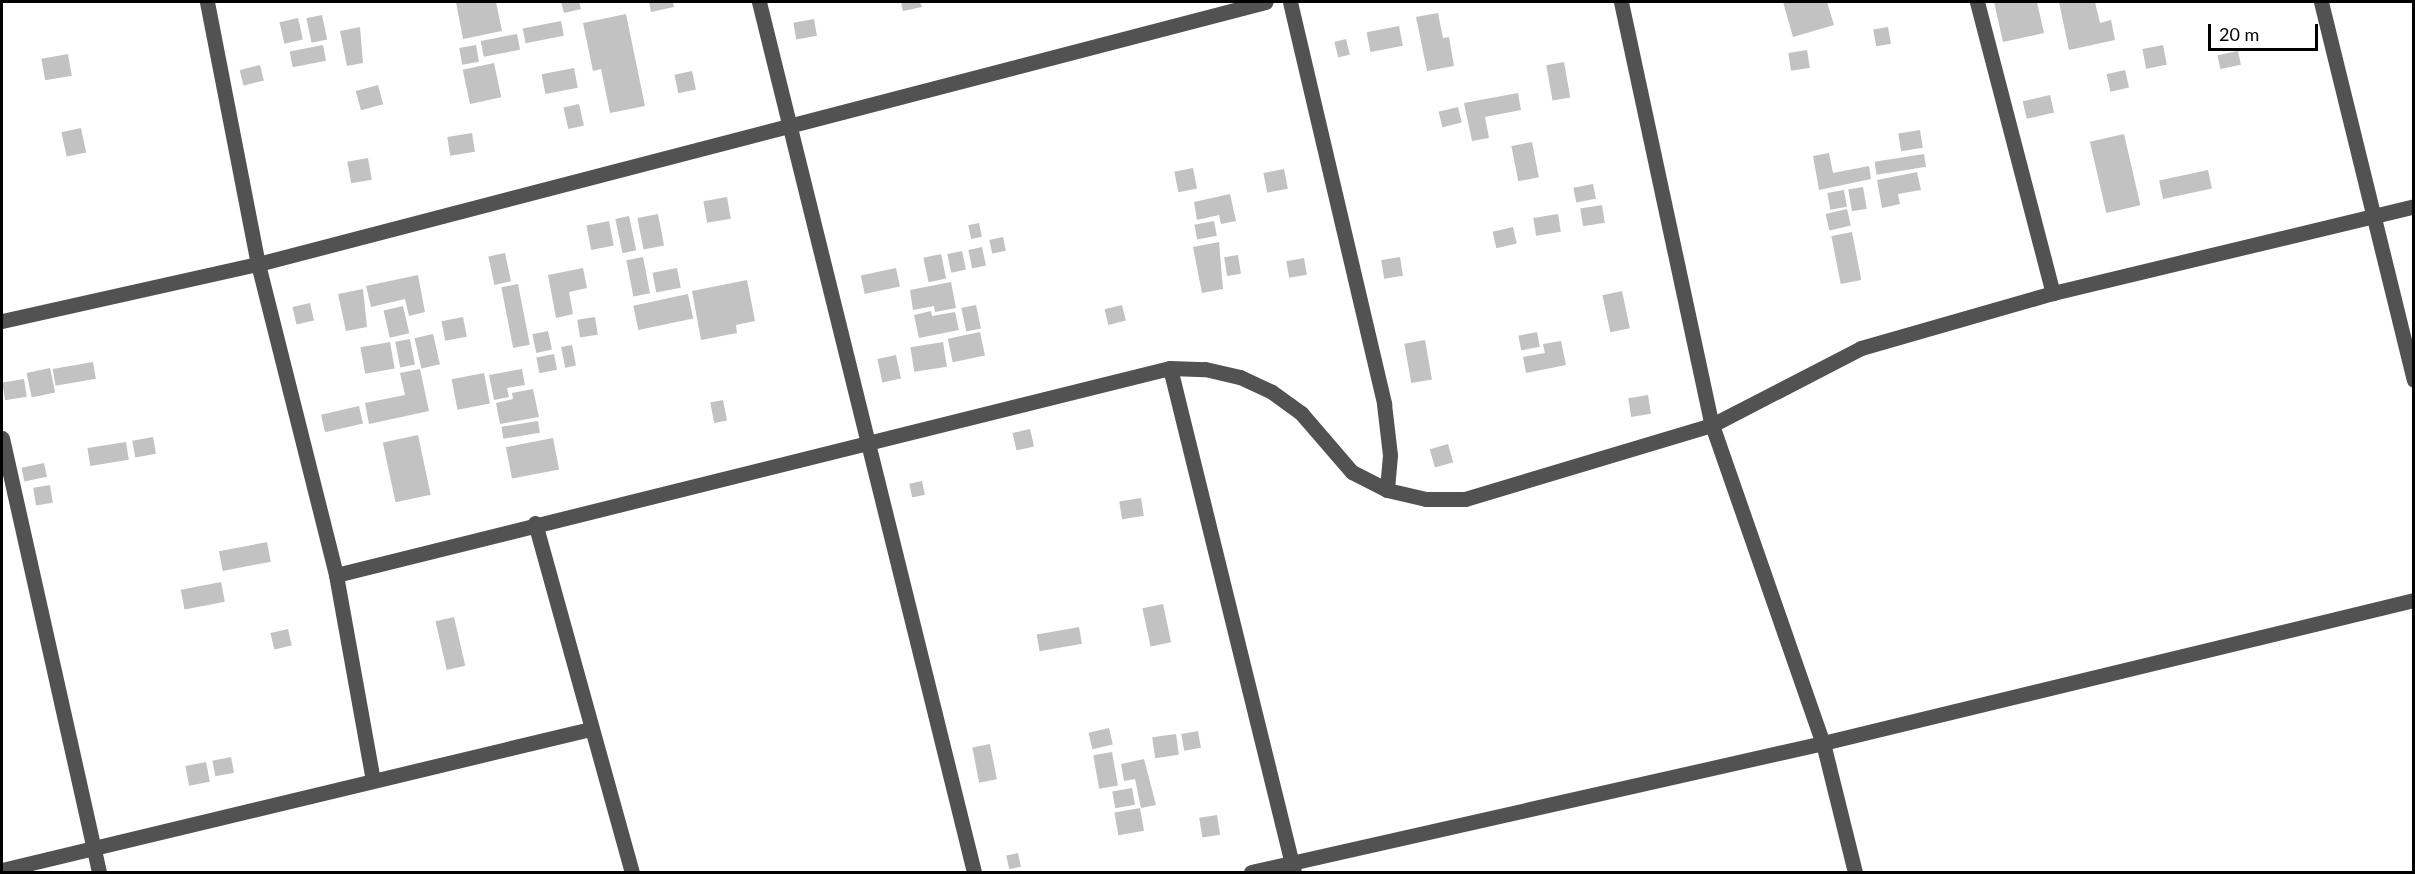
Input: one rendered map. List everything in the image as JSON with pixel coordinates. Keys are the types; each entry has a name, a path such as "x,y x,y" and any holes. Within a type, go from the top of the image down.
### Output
{"street":[{"path":"207,2 258,264 336,575 374,780"},
{"path":"759,2 870,444 974,873"},
{"path":"2,321 258,264 789,123 1265,2"},
{"path":"1290,2 1384,404 1390,455 1387,490"},
{"path":"1621,2 1712,425 1823,743 1855,873"},
{"path":"1977,2 2053,292"},
{"path":"2321,2 2414,380"},
{"path":"336,575 535,523 870,444 1170,368 1217,372 1272,392 1300,413 1352,472 1387,490 1426,499 1465,499 1712,425 1861,348 2053,292 2414,206"},
{"path":"1170,368 1293,867"},
{"path":"2,438 99,873"},
{"path":"535,523 590,729 632,873"},
{"path":"1251,873 1293,867 1823,743 2414,600"},
{"path":"2,870 590,729"}],"building":[{"path":"456,2 496,2 502,31 463,39"},
{"path":"561,2 579,2 581,9 564,13"},
{"path":"649,2 673,2 674,7 651,12"},
{"path":"901,2 920,2 922,7 903,11"},
{"path":"1783,2 1827,2 1834,25 1793,37"},
{"path":"1994,2 2037,2 2044,33 2003,42"},
{"path":"2059,2 2095,2 2100,23 2111,20 2115,40 2069,50"},
{"path":"1438,13 1443,38 1449,37 1454,66 1427,71 1416,17"},
{"path":"626,14 645,106 610,113 601,69 593,71 583,23"},
{"path":"322,15 327,39 312,43 306,18"},
{"path":"298,18 303,39 284,44 279,22"},
{"path":"814,19 817,36 796,39 793,23"},
{"path":"561,21 564,36 526,43 523,28"},
{"path":"1399,26 1403,46 1370,52 1367,32"},
{"path":"360,27 363,63 347,66 340,31"},
{"path":"1888,27 1891,44 1876,46 1873,30"},
{"path":"517,34 520,50 484,57 481,41"},
{"path":"1346,39 1350,55 1338,57 1334,42"},
{"path":"323,45 326,61 293,67 290,51"},
{"path":"476,45 479,62 462,65 459,48"},
{"path":"2163,45 2167,65 2146,69 2142,49"},
{"path":"1807,50 1810,68 1791,71 1788,53"},
{"path":"2238,51 2241,65 2220,69 2217,55"},
{"path":"68,54 72,76 45,80 41,59"},
{"path":"1564,62 1570,97 1553,101 1546,65"},
{"path":"494,63 501,97 470,104 463,70"},
{"path":"260,65 264,81 243,86 240,70"},
{"path":"574,68 578,88 545,94 542,74"},
{"path":"2125,70 2129,88 2111,92 2106,74"},
{"path":"692,71 696,90 678,93 674,75"},
{"path":"378,85 383,104 361,110 356,91"},
{"path":"1518,93 1521,110 1485,117 1489,138 1472,141 1464,103"},
{"path":"2050,95 2054,113 2027,119 2023,101"},
{"path":"579,104 584,125 568,129 563,108"},
{"path":"1458,107 1462,123 1442,127 1439,112"},
{"path":"81,128 86,152 67,157 61,132"},
{"path":"1920,130 1923,148 1901,151 1898,133"},
{"path":"472,133 475,152 450,156 447,137"},
{"path":"2124,134 2140,205 2106,213 2090,142"},
{"path":"1532,142 1539,177 1518,181 1511,146"},
{"path":"1829,153 1833,173 1869,166 1871,179 1819,190 1813,156"},
{"path":"1924,154 1926,167 1877,175 1875,162"},
{"path":"368,158 372,180 351,183 347,162"},
{"path":"1193,168 1197,189 1178,192 1174,172"},
{"path":"1284,169 1288,189 1267,193 1263,173"},
{"path":"2208,170 2212,189 2163,199 2159,180"},
{"path":"1917,172 1921,190 1898,194 1900,204 1882,208 1877,180"},
{"path":"1593,184 1596,199 1576,203 1573,188"},
{"path":"1863,187 1867,209 1852,211 1848,190"},
{"path":"1844,190 1847,207 1830,210 1827,193"},
{"path":"1230,194 1236,221 1221,224 1219,215 1197,220 1194,202"},
{"path":"727,197 731,219 707,223 703,201"},
{"path":"1602,205 1605,223 1583,226 1580,208"},
{"path":"1847,209 1851,226 1829,231 1826,214"},
{"path":"658,214 664,245 643,249 637,218"},
{"path":"1558,214 1561,232 1536,236 1533,218"},
{"path":"629,216 636,250 623,253 615,219"},
{"path":"609,221 614,246 591,250 586,225"},
{"path":"1214,221 1217,236 1197,240 1194,225"},
{"path":"979,223 982,237 971,239 968,225"},
{"path":"1513,227 1517,244 1496,248 1493,232"},
{"path":"1852,232 1861,280 1841,284 1831,236"},
{"path":"1003,237 1006,251 992,254 989,240"},
{"path":"1219,242 1223,289 1202,293 1193,247"},
{"path":"982,247 986,266 972,268 968,250"},
{"path":"962,251 966,270 951,273 947,254"},
{"path":"505,253 511,281 494,285 488,257"},
{"path":"941,254 946,278 929,282 923,258"},
{"path":"1238,255 1241,274 1227,276 1224,257"},
{"path":"643,257 650,293 633,297 626,260"},
{"path":"1400,257 1403,276 1384,279 1381,260"},
{"path":"1304,258 1307,275 1289,278 1286,261"},
{"path":"583,268 587,288 569,292 573,314 556,318 548,275"},
{"path":"677,268 681,288 656,292 652,273"},
{"path":"896,268 900,287 865,294 861,275"},
{"path":"418,275 425,312 409,316 405,299 371,307 366,286"},
{"path":"747,280 755,321 736,325 737,333 701,340 692,291"},
{"path":"951,282 956,308 935,312 934,306 913,310 910,290"},
{"path":"518,284 530,345 513,348 501,287"},
{"path":"363,289 367,327 346,331 338,294"},
{"path":"1622,291 1630,328 1610,332 1602,295"},
{"path":"688,294 693,318 638,330 633,306"},
{"path":"310,303 314,321 297,325 292,307"},
{"path":"976,305 981,328 966,332 961,308"},
{"path":"1122,305 1126,321 1108,325 1105,309"},
{"path":"403,306 409,333 390,338 384,310"},
{"path":"931,311 932,316 955,312 959,330 919,338 914,315"},
{"path":"463,317 467,337 445,341 441,321"},
{"path":"595,317 598,335 580,338 577,320"},
{"path":"548,331 552,350 536,353 532,334"},
{"path":"980,332 985,355 953,362 948,339"},
{"path":"1537,332 1540,347 1521,350 1518,336"},
{"path":"433,334 440,364 421,368 414,338"},
{"path":"410,339 415,365 400,367 395,342"},
{"path":"1425,340 1432,379 1411,383 1404,344"},
{"path":"1561,341 1566,365 1526,373 1523,357 1545,353 1543,344"},
{"path":"390,342 395,369 365,374 360,347"},
{"path":"943,342 947,367 914,372 910,347"},
{"path":"572,345 576,366 565,368 561,347"},
{"path":"554,354 557,370 539,373 536,357"},
{"path":"896,355 901,378 882,382 877,359"},
{"path":"93,362 96,379 56,386 53,369"},
{"path":"50,368 55,392 32,397 27,373"},
{"path":"420,369 429,411 369,424 365,403 405,395 400,373"},
{"path":"522,369 525,385 507,388 509,397 494,400 489,375"},
{"path":"484,373 490,403 458,410 452,379"},
{"path":"24,379 27,397 5,400 2,382"},
{"path":"533,389 539,417 500,424 496,403 513,399 512,393"},
{"path":"1648,395 1651,414 1631,417 1628,398"},
{"path":"723,400 727,421 714,423 710,402"},
{"path":"359,406 363,424 325,432 321,415"},
{"path":"538,421 540,433 503,439 501,427"},
{"path":"1030,429 1034,447 1017,451 1012,433"},
{"path":"418,435 431,495 395,502 383,442"},
{"path":"153,437 156,454 135,457 132,441"},
{"path":"553,438 559,469 512,479 506,447"},
{"path":"126,442 129,460 90,466 87,448"},
{"path":"1448,444 1453,462 1435,468 1430,449"},
{"path":"44,463 47,477 24,481 22,468"},
{"path":"922,481 925,495 912,497 909,484"},
{"path":"50,485 53,503 36,505 33,488"},
{"path":"1141,498 1144,516 1122,519 1119,501"},
{"path":"267,542 271,562 223,571 219,551"},
{"path":"221,582 225,602 185,609 181,590"},
{"path":"1163,604 1171,642 1151,647 1142,608"},
{"path":"454,617 465,666 447,670 435,621"},
{"path":"1079,627 1082,644 1040,651 1037,634"},
{"path":"288,629 292,646 274,650 270,633"},
{"path":"1109,728 1113,745 1092,749 1089,733"},
{"path":"1198,731 1201,748 1184,751 1181,734"},
{"path":"1176,734 1179,755 1155,758 1152,737"},
{"path":"990,744 997,779 979,783 972,747"},
{"path":"1112,752 1118,785 1099,789 1093,755"},
{"path":"231,757 234,773 215,776 212,761"},
{"path":"1144,759 1156,805 1141,808 1135,779 1124,781 1121,764"},
{"path":"206,762 210,782 189,786 185,766"},
{"path":"1132,788 1135,805 1115,808 1112,791"},
{"path":"1140,808 1144,831 1118,835 1114,813"},
{"path":"1217,815 1220,835 1202,838 1199,818"},
{"path":"1018,853 1021,867 1009,869 1006,855"}]}
